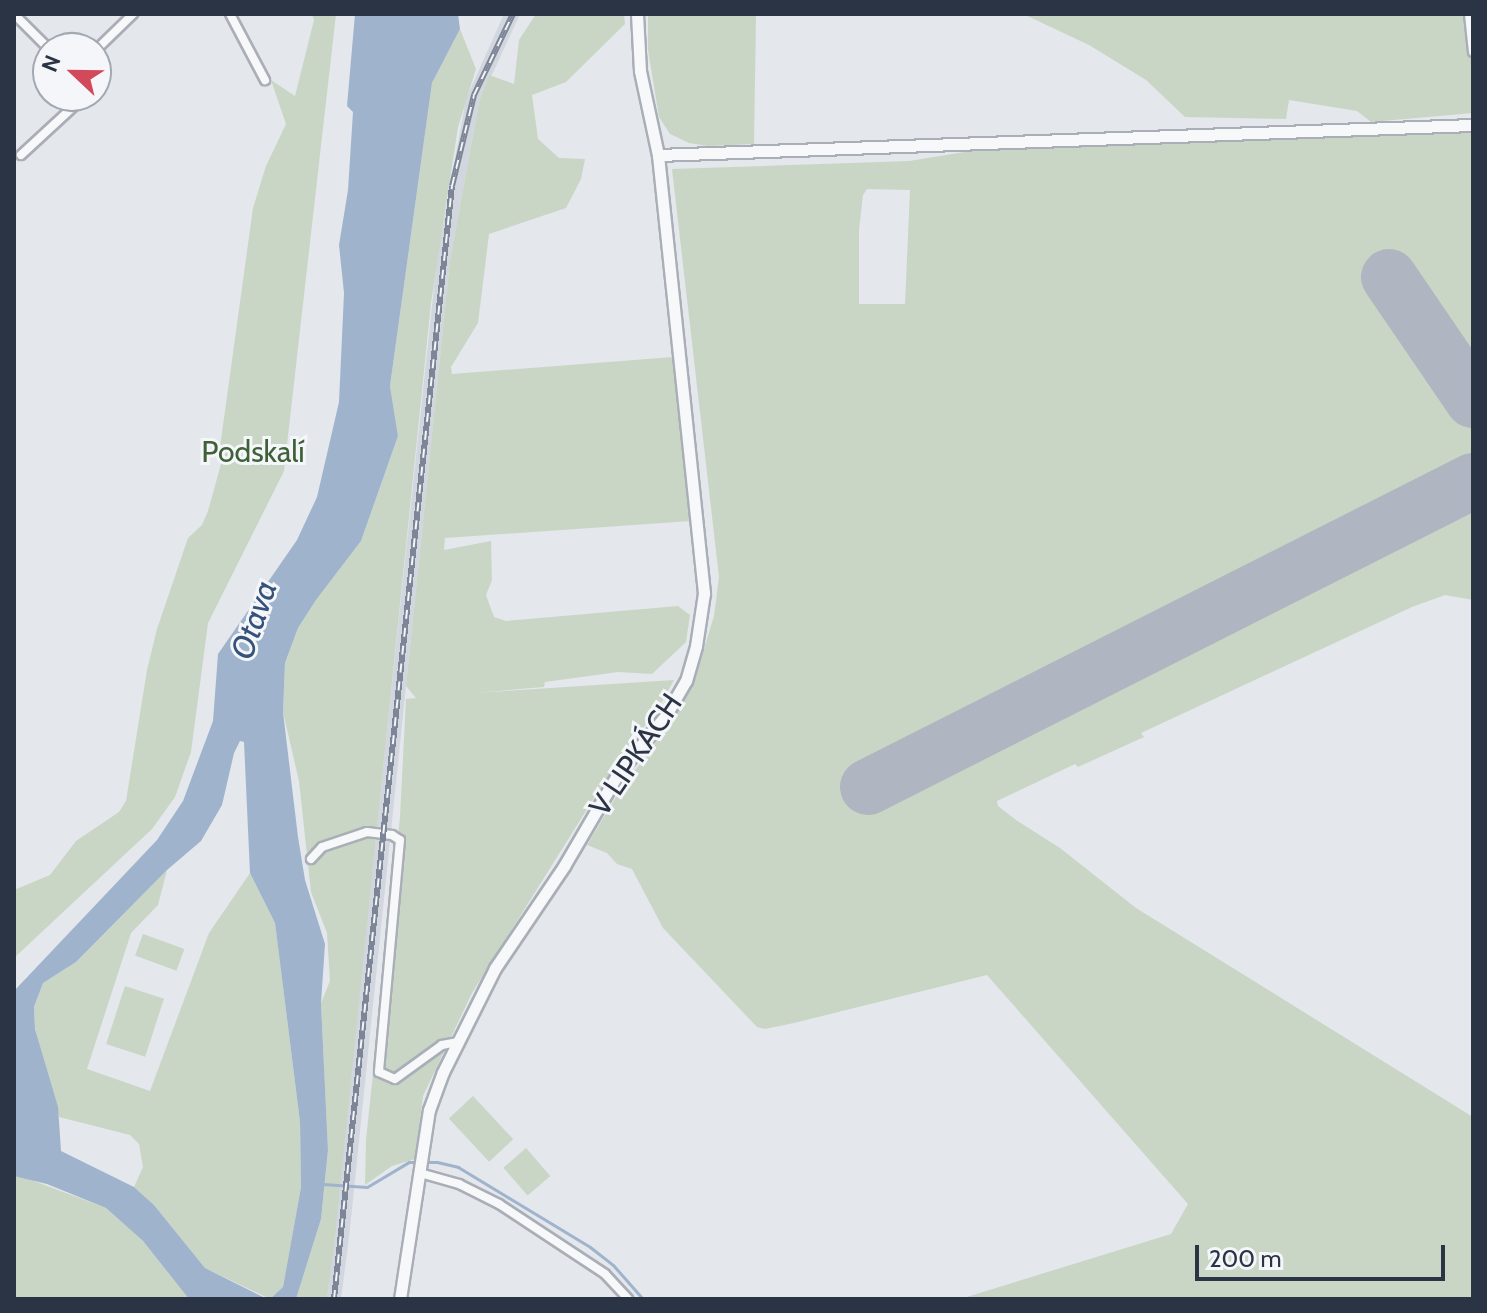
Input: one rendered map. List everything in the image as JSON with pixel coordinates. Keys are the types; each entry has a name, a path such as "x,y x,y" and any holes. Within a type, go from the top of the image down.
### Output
{"street":[{"path":"14,14 32,32"},
{"path":"112,34 133,14"},
{"path":"230,14 265,80"},
{"name":"V LIPKÁCH","path":"400,1299 429,1110 457,1042 495,968 564,866 619,772 666,715 686,681 696,646 704,593 658,155 640,71 637,14"},
{"path":"1469,14 1473,52"},
{"path":"21,155 68,112"},
{"path":"658,155 1473,125"},
{"path":"311,859 322,847 367,832 392,835 400,840 377,1062 379,1072 395,1079 442,1045 457,1042"},
{"path":"420,1173 459,1184 499,1204 605,1274 628,1299"}],"shaded area":[{"path":"504,14 520,14 479,103 450,260 349,1238 341,1299 327,1299 437,258 466,99"}],"green space":[{"name":"Podskalí","path":"312,14 336,14 284,471 208,623 191,752 175,797 152,829 14,958 14,890 50,875 76,841 119,812 126,801 147,670 157,629 188,538 202,525 208,511 221,464 220,447 253,208 266,166 286,124 271,80 295,96 314,20"},
{"path":"536,14 624,14 625,24 566,82 532,95 538,139 559,158 585,159 581,179 566,208 489,234 478,323 451,367 452,374 673,357 691,521 445,538 444,550 491,541 492,580 486,595 494,617 506,621 678,606 690,615 686,642 652,674 618,672 545,682 544,687 474,693 674,680 659,707 614,766 472,993 423,1096 415,1159 392,1166 365,1185 366,1140 400,817 406,699 416,698 406,686 450,260 479,103 489,75 514,84 519,40"},
{"path":"648,14 756,14 754,144 708,146 689,143 670,134 659,117 648,50"},
{"path":"1023,14 1473,14 1473,113 1371,122 1357,111 1289,100 1286,119 1185,117 1146,80 1089,45"},
{"path":"460,29 476,69 458,127 431,303 327,1299 296,1299 321,1219 328,1150 321,1003 330,981 327,933 311,892 299,781 283,712 285,663 298,628 361,541 398,436 390,386 432,83"},
{"path":"1473,131 1473,600 1445,595 1412,607 1141,733 1144,737 1078,767 1075,764 997,801 998,806 1016,820 1060,848 1136,908 1473,1117 1473,1299 960,1299 1171,1234 1188,1204 987,975 794,1023 765,1029 757,1027 663,928 632,869 617,864 607,853 587,845 619,792 672,720 693,685 714,616 719,577 672,169 909,161 971,151","holes":["867,189 910,190 905,304 859,304 859,230 863,195"]},
{"path":"167,870 158,905 131,933 87,1069 150,1091 209,933 250,873 275,923 300,1122 301,1187 283,1287 270,1299 205,1268 154,1205 134,1187 143,1167 139,1144 130,1135 59,1117 35,1028 34,1007 43,983 76,962"},
{"path":"143,934 184,949 176,971 135,956"},
{"path":"125,986 164,999 145,1057 106,1044"},
{"path":"473,1096 513,1139 489,1162 449,1119"},
{"path":"526,1148 550,1176 528,1196 503,1168"},
{"path":"14,1176 106,1208 143,1241 189,1299 14,1299"}],"water":[{"name":"Otava","path":"355,14 458,14 460,29 432,83 390,386 398,436 361,541 298,628 285,663 283,712 298,837 305,880 325,944 321,1003 328,1150 321,1219 296,1299 270,1299 283,1287 301,1187 300,1122 275,923 250,873 244,742 240,741 234,753 222,805 201,841 167,870 76,962 43,983 34,1007 35,1029 58,1107 61,1151 134,1187 154,1205 205,1268 267,1299 189,1299 143,1241 106,1208 47,1184 14,1176 14,991 157,840 183,801 213,721 218,654 297,540 317,497 339,402 344,293 339,245 348,190 353,112 347,106"}],"waterway":[{"path":"323,1184 367,1187 409,1162 437,1162 458,1167 590,1247 613,1265 643,1299"}],"runway":[{"path":"1389,277 1473,400"},
{"path":"868,787 1473,481"}],"railway":[{"path":"334,1299 452,186 474,95 513,14"}]}
